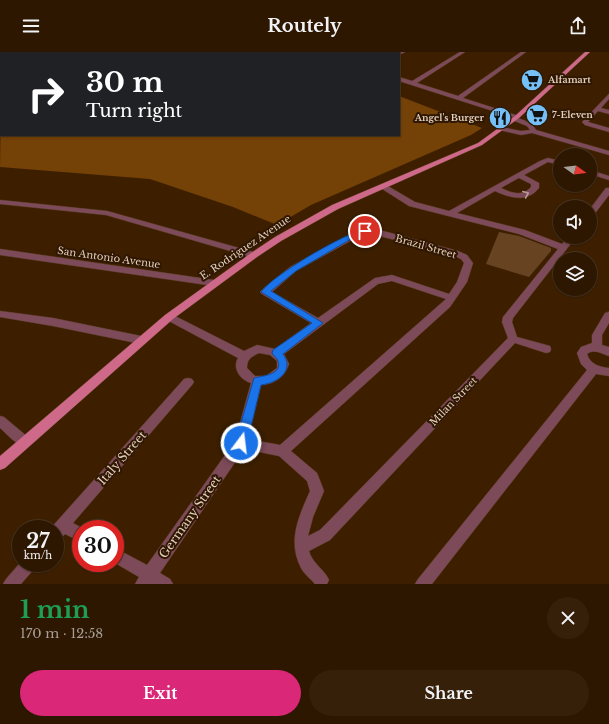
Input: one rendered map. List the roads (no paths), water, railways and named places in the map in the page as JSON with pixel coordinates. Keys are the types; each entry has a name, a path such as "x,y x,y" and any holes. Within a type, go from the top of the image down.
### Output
{"main road":[{"name":"E. Rodriguez Avenue","path":"0,464 141,340 214,283 278,239 335,208 480,144 516,118 588,52"}],"street":[{"path":"413,83 463,52"},
{"path":"460,98 524,52"},
{"path":"400,79 460,98 516,118 530,125 533,129 532,131"},
{"path":"609,96 585,122 587,124 609,130"},
{"path":"597,108 609,112"},
{"path":"501,129 521,133 532,131 609,153"},
{"path":"449,214 548,160 553,161"},
{"path":"597,174 609,178"},
{"path":"496,189 513,196 526,196 535,188 535,183 520,176"},
{"path":"383,187 412,204 522,232 564,248"},
{"path":"597,205 609,190"},
{"path":"0,202 107,213 254,255"},
{"name":"Brazil Street","path":"282,451 447,305 462,282 469,262 464,257 372,231 361,232 293,270 265,292 319,323"},
{"path":"546,349 513,339 507,322 508,317 567,244"},
{"name":"San Antonio Avenue","path":"0,252 214,283"},
{"path":"277,353 375,281 384,278 392,278 452,298"},
{"path":"0,314 54,322 141,340"},
{"path":"597,347 597,335 609,315"},
{"path":"169,317 244,356"},
{"name":"Milan Street","path":"301,548 325,535 513,339"},
{"path":"609,352 597,347 587,348 582,353 586,363 594,369 609,372"},
{"path":"256,349 264,349 277,353 283,361 282,370 269,380 250,380 241,372 240,366 244,356 256,349"},
{"path":"423,584 594,369"},
{"name":"Germany Street","path":"146,580 241,443 257,381"},
{"name":"Italy Street","path":"64,523 188,382"},
{"path":"0,421 25,442"},
{"path":"241,443 282,451 312,477 317,491 302,528 301,548 307,563 321,580"},
{"path":"124,562 146,580 165,584"},
{"path":"11,584 22,572"}],"place":[{"name":"Alfamart","path":"532,80"},
{"name":"7-Eleven","path":"537,115"},
{"name":"Angel's Burger","path":"500,118"}]}
